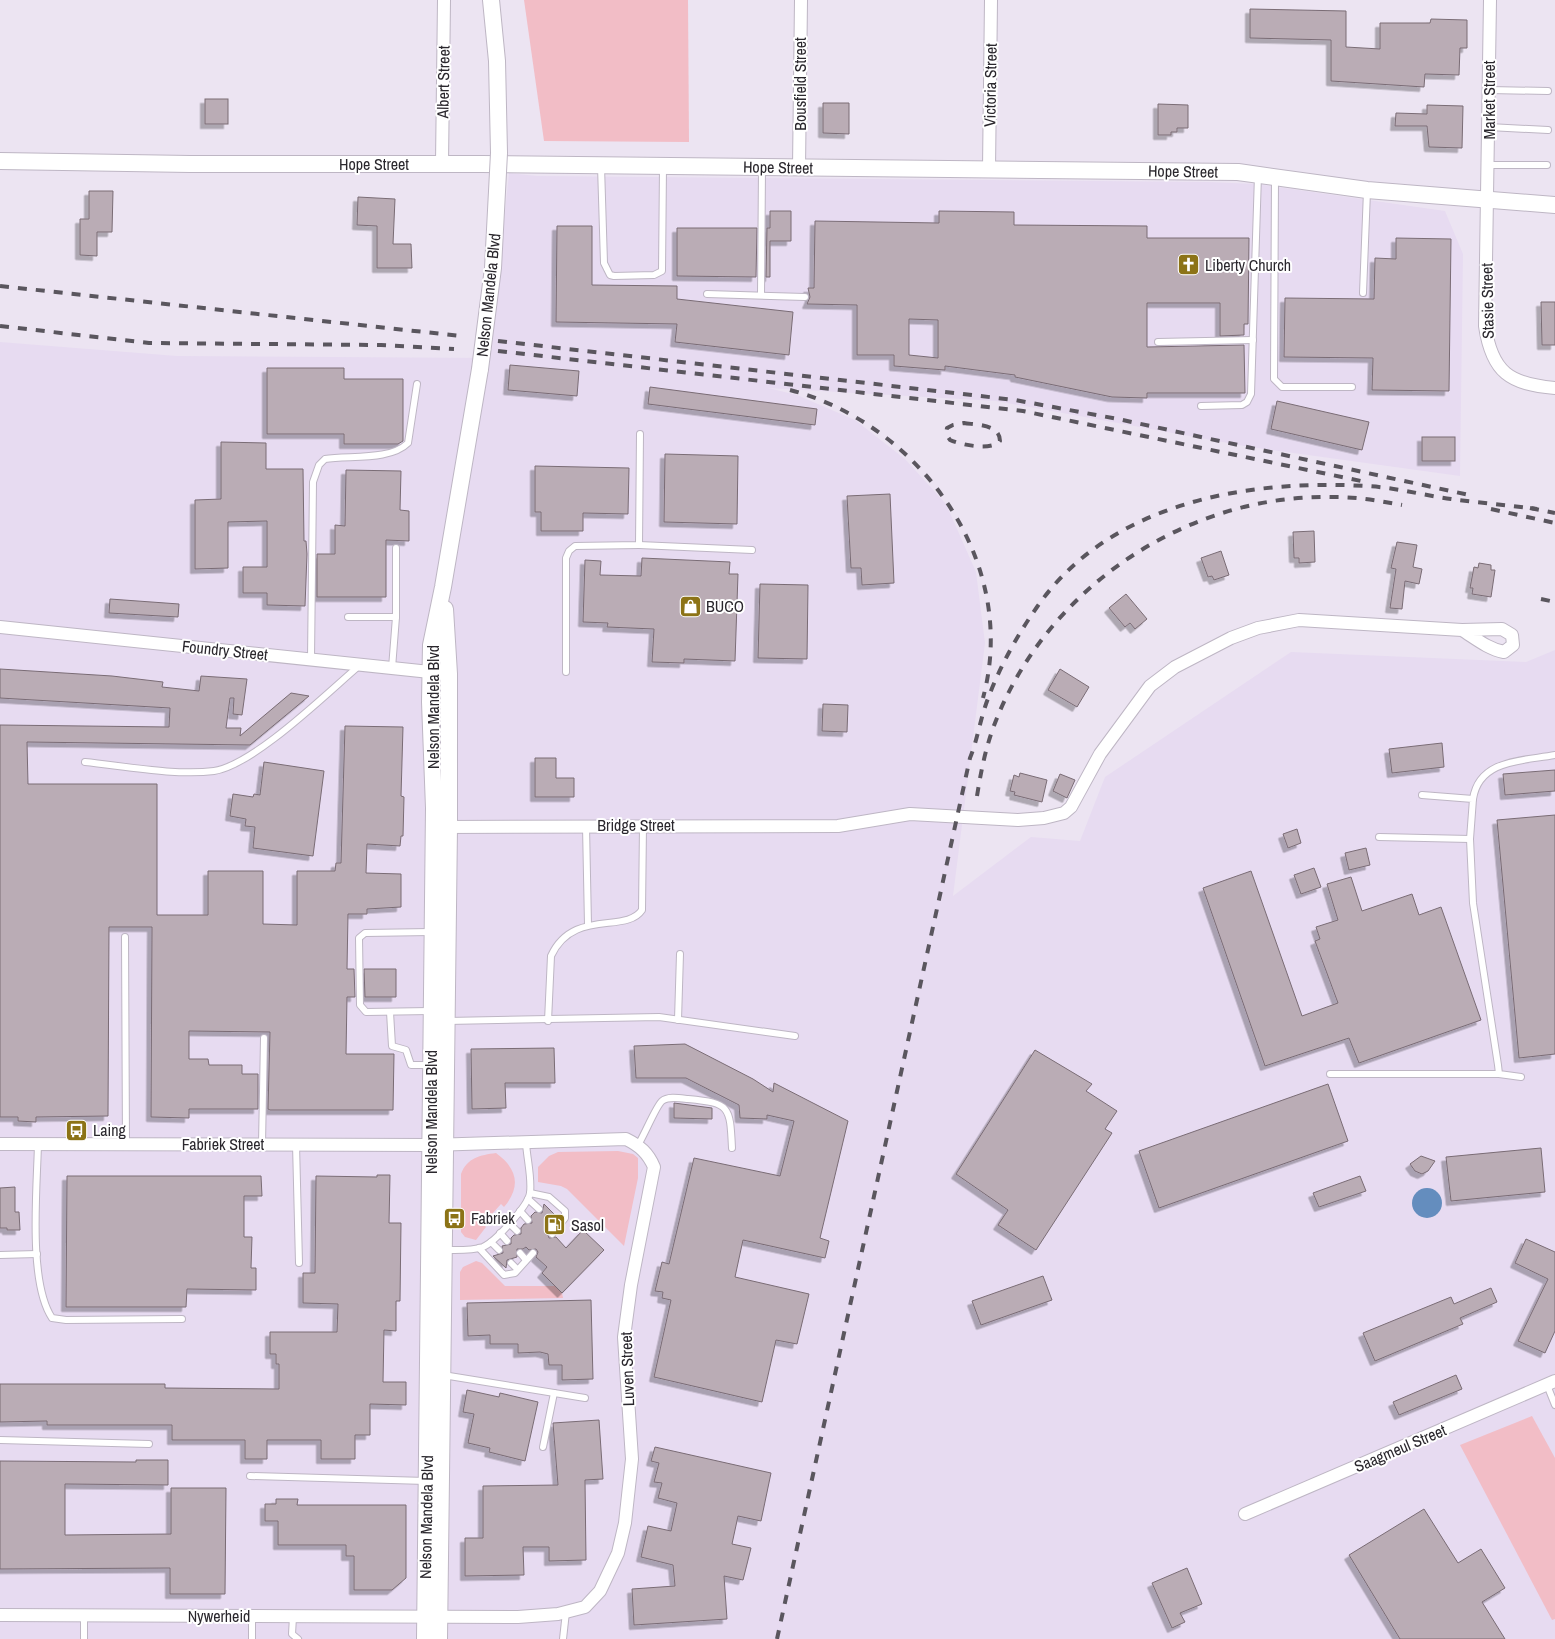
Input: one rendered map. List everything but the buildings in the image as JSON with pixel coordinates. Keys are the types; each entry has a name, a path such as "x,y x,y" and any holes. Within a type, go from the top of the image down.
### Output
{"street":[{"name":"Albert Street","path":"442,163 444,0"},
{"name":"Nelson Mandela Blvd","path":"439,1639 432,1618 427,1482 438,1145 446,1021 441,827 431,673 431,645 480,369 493,268 499,153 497,60 491,0"},
{"name":"Bousfield Street","path":"799,168 801,0"},
{"name":"Victoria Street","path":"988,169 991,0"},
{"name":"Market Street","path":"1488,199 1490,0"},
{"name":"Hope Street","path":"0,161 190,164 442,163 1258,174 1367,190 1555,205"},
{"name":"Stasie Street","path":"1488,199 1485,326 1488,350 1506,375 1530,386 1555,388"},
{"name":"Nelson Mandela Blvd","path":"425,1639 432,1618 442,1375 443,1250 438,1145 431,1065 432,932 441,827 449,674 444,580"},
{"name":"Bridge Street","path":"441,827 586,825 838,826 910,814 1018,820 1053,816 1064,813 1075,801 1100,754 1150,686 1163,674 1198,653 1258,628 1299,620 1462,630"},
{"name":"Foundry Street","path":"0,627 449,674"},
{"path":"438,1145 479,1142 526,1143 626,1140 638,1145"},
{"name":"Fabriek Street","path":"0,1144 438,1145"},
{"name":"Luven Street","path":"432,1618 518,1617 566,1612 585,1607 600,1591 618,1553 625,1523 632,1459 624,1337 631,1285 654,1166 650,1156 638,1145"},
{"name":"Saagmeul Street","path":"1245,1514 1551,1383"},
{"name":"Nywerheid","path":"0,1615 432,1618"}],"lane":[{"path":"1489,90 1548,91"},
{"path":"1489,127 1548,130"},
{"path":"1489,165 1547,164"},
{"path":"601,165 604,263 610,275 614,276 654,275 662,271 663,166"},
{"path":"761,295 762,167"},
{"path":"1201,406 1242,405 1250,398 1258,174"},
{"path":"1275,176 1274,379 1282,387 1352,387"},
{"path":"1363,293 1367,190"},
{"path":"707,294 805,297"},
{"path":"1158,342 1253,340"},
{"path":"311,659 313,482 316,470 325,459 372,456 402,448 408,443 417,384"},
{"path":"639,545 640,434"},
{"path":"566,672 566,558 569,551 575,546 639,545 752,550"},
{"path":"392,668 396,616 396,548"},
{"path":"348,617 396,616"},
{"path":"85,762 193,772 215,770 237,764 270,741 361,664"},
{"path":"1499,1074 1473,903 1470,839 1474,786 1491,768 1555,755"},
{"path":"1422,795 1472,798"},
{"path":"586,825 588,925"},
{"path":"548,1021 551,956 555,947 567,936 588,925 630,920 641,913 643,826"},
{"path":"1379,837 1470,839"},
{"path":"432,932 365,933 359,938 360,1006 366,1012 432,1011"},
{"path":"125,937 126,1144"},
{"path":"678,1020 680,954"},
{"path":"390,1012 392,1046 406,1050 411,1065 431,1065"},
{"path":"446,1021 659,1018 795,1036"},
{"path":"262,1144 264,1038"},
{"path":"1330,1074 1499,1074 1520,1077"},
{"path":"638,1145 649,1128 658,1105 663,1100 673,1098 715,1102 723,1106 731,1120 732,1148"},
{"path":"443,1250 479,1248 491,1242 520,1211 529,1196 526,1143"},
{"path":"38,1144 37,1254 46,1308 52,1318 66,1320 182,1319"},
{"path":"296,1144 299,1263"},
{"path":"529,1196 539,1209"},
{"path":"529,1196 549,1197 565,1212 565,1218 552,1234"},
{"path":"520,1211 528,1220"},
{"path":"509,1222 517,1231"},
{"path":"552,1222 557,1228"},
{"path":"500,1233 508,1241"},
{"path":"491,1242 499,1250"},
{"path":"479,1248 504,1276 518,1269 533,1253"},
{"path":"520,1253 526,1260"},
{"path":"0,1255 37,1254"},
{"path":"511,1262 518,1269"},
{"path":"442,1375 585,1398"},
{"path":"1551,1383 1555,1405"},
{"path":"543,1447 554,1393"},
{"path":"0,1440 149,1444"},
{"path":"250,1476 427,1482"},
{"path":"563,1639 566,1612"},
{"path":"84,1615 84,1639"},
{"path":"252,1616 252,1639"},
{"path":"293,1617 292,1634 298,1639"}],"shaded area":[{"path":"524,0 688,0 689,142 544,141"},
{"path":"509,173 537,176 1208,182 1256,184 1445,211 1463,254 1460,476 1250,447 996,401 768,388 797,395 855,420 905,459 946,504 976,572 985,643 953,896 1031,837 1080,841 1105,777 1291,652 1526,662 1555,650 1555,1639 0,1639 0,342 177,356 490,358"},
{"path":"618,1151 633,1154 638,1158 638,1178 624,1246 567,1189 561,1186 538,1182 538,1167 549,1156 558,1152"},
{"path":"496,1153 509,1165 513,1172 515,1185 513,1192 504,1207 501,1204 483,1224 486,1227 476,1240 465,1237 461,1232 461,1174 467,1164 475,1158"},
{"path":"476,1261 482,1263 505,1286 555,1286 562,1293 563,1298 460,1300 460,1272 463,1267"},
{"path":"1532,1416 1555,1458 1555,1619 1552,1620 1460,1445"}],"water":[{"path":"1427,1188 1438,1192 1442,1203 1438,1214 1427,1218 1416,1214 1412,1203 1416,1192"}],"railway":[{"path":"0,286 461,336"},
{"path":"0,326 149,343 381,345 454,349"},
{"path":"498,341 1015,400 1118,419 1469,495"},
{"path":"498,351 1023,411 1361,481"},
{"path":"790,390 837,407 880,433 918,467 949,506 972,550 987,597 991,647 983,698"},
{"path":"964,423 992,428 999,435 1000,441 990,446 984,446 961,444 950,440 946,434 947,428 964,423"},
{"path":"777,1639 970,758 986,704 996,679 1029,618 1067,572 1102,543 1141,521 1183,505 1228,494 1274,487 1365,486 1537,509"},
{"path":"977,796 984,759 995,723 1019,674 1050,629 1087,590 1130,557 1177,531 1228,511 1281,500 1344,497 1402,505"},
{"path":"1530,508 1555,513"},
{"path":"1491,509 1555,523"},
{"path":"1541,599 1555,602"}],"place":[{"name":"Liberty Church","path":"1189,265"},
{"name":"BUCO","path":"690,606"},
{"name":"Laing","path":"77,1130"},
{"name":"Fabriek","path":"455,1218"},
{"name":"Sasol","path":"555,1225"}]}
